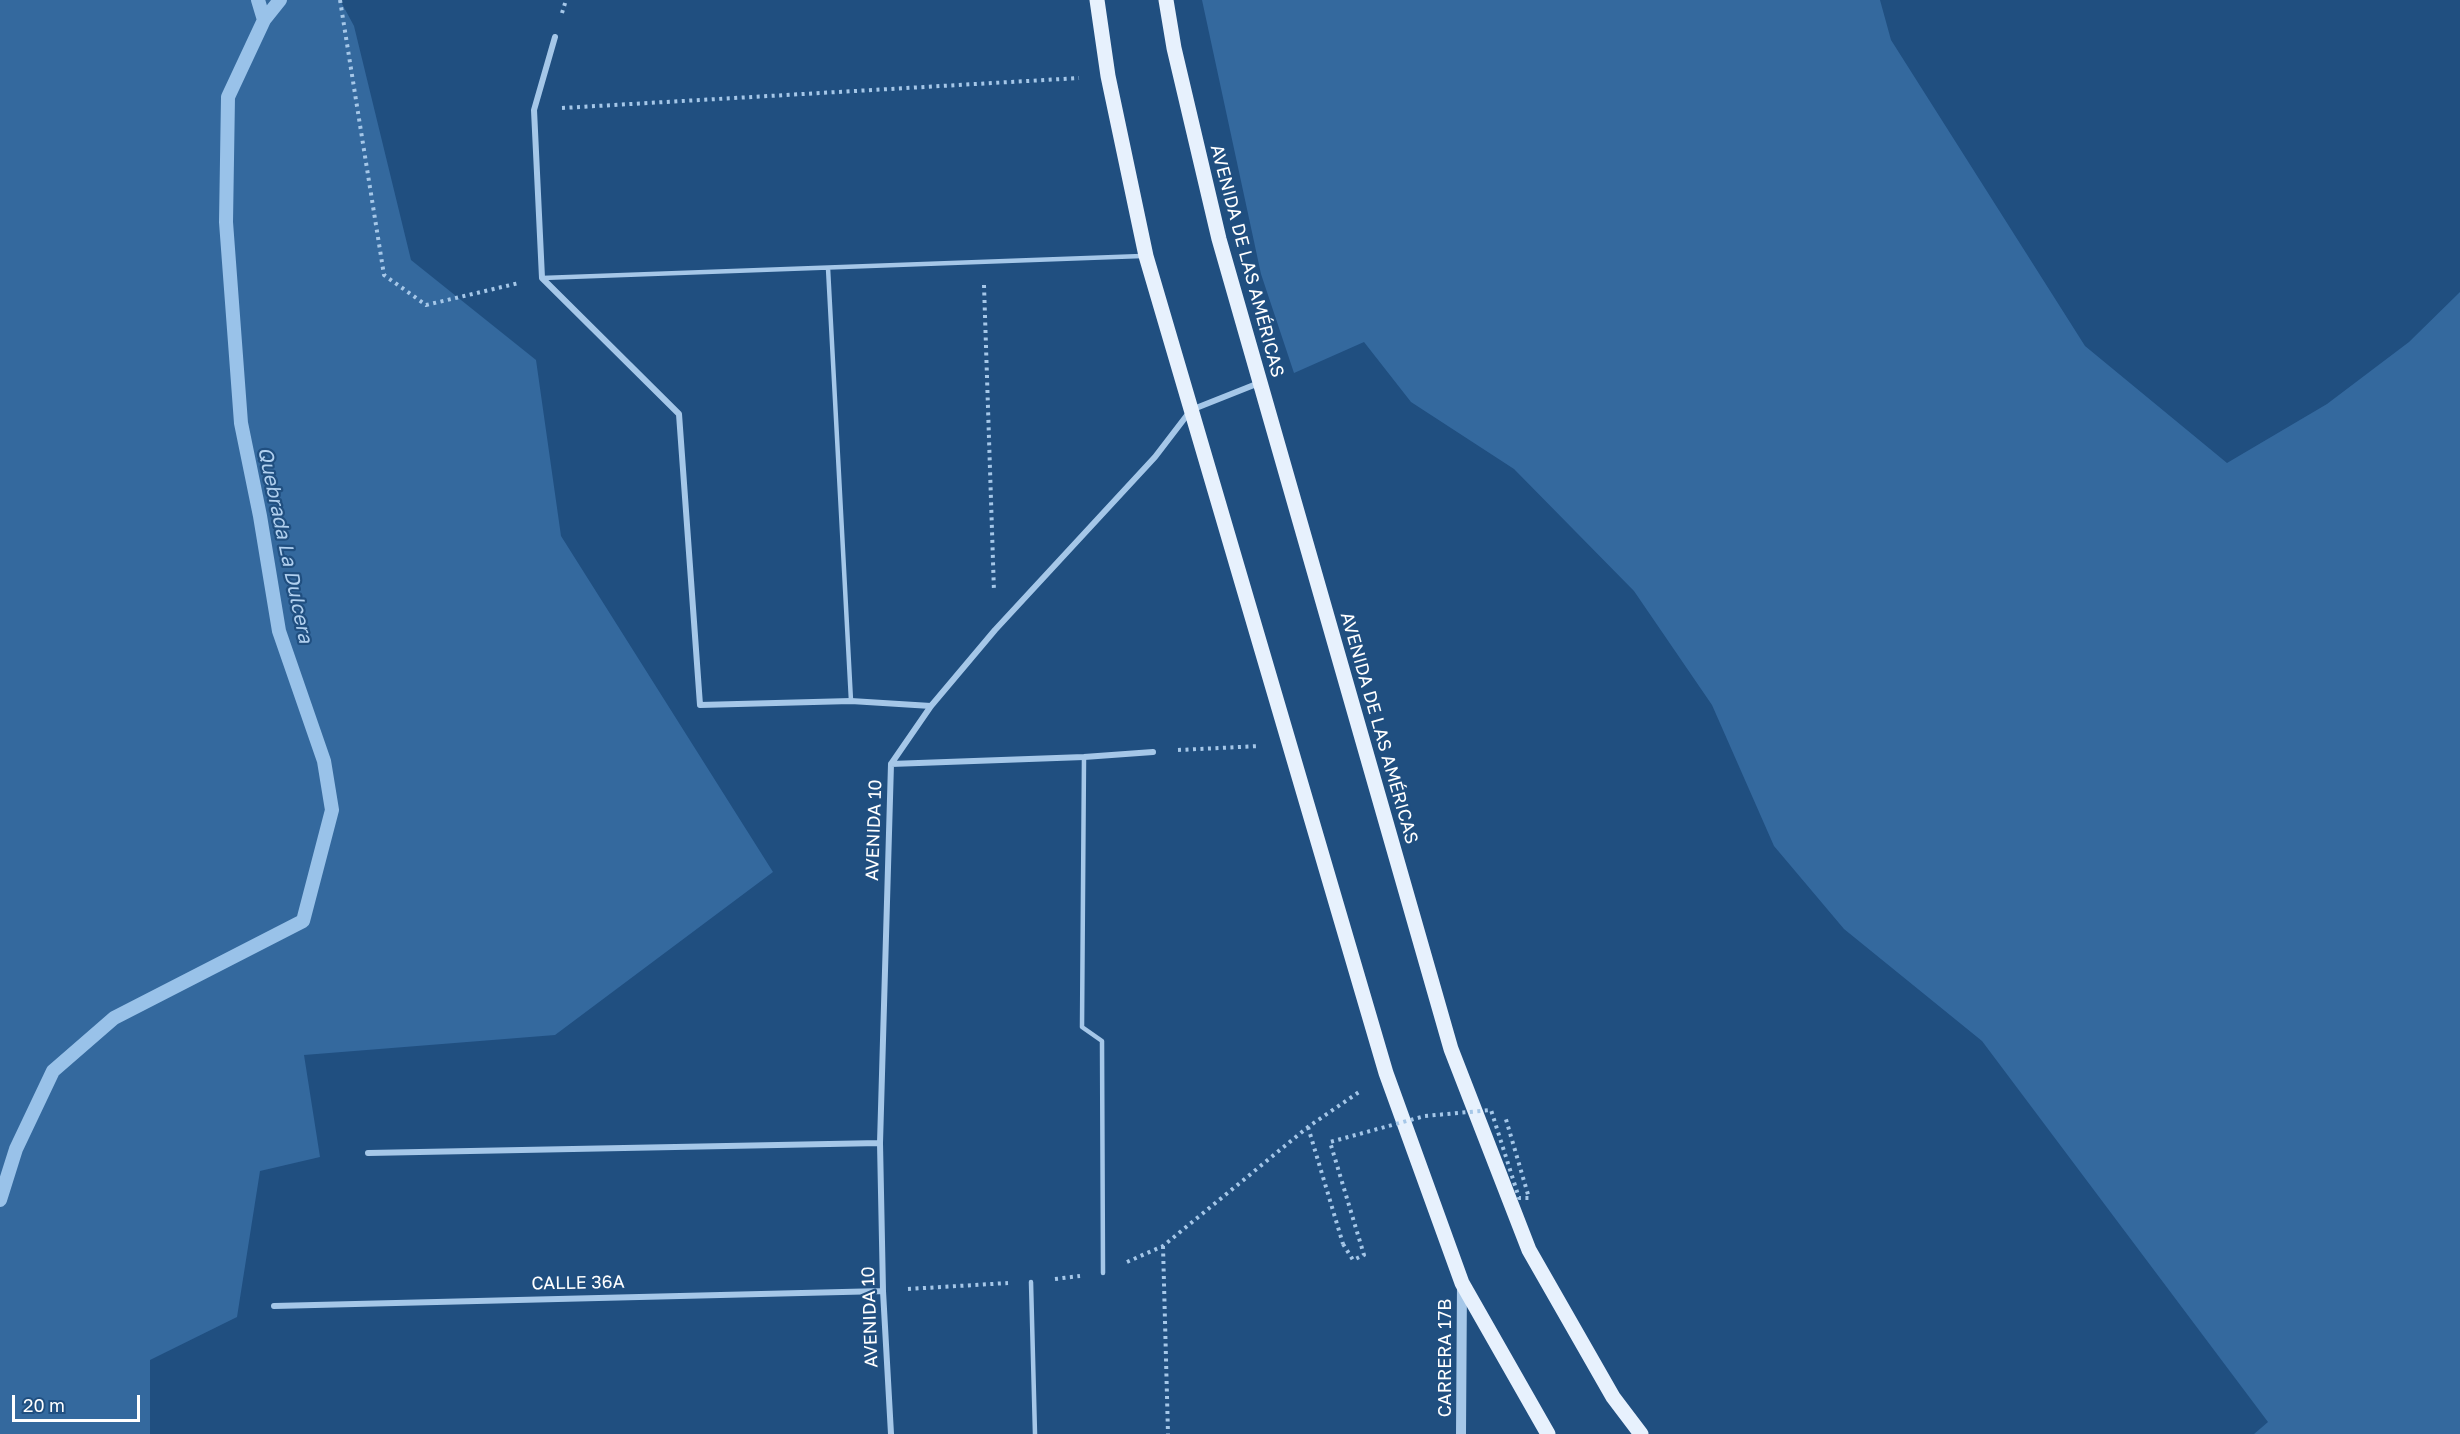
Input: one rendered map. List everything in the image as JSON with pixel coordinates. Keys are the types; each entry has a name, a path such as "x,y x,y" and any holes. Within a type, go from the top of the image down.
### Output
{"main road":[{"path":"1096,0 1108,76 1146,256 1386,1073 1462,1283 1548,1434"},
{"name":"AVENIDA DE LAS AMÉRICAS","path":"1166,0 1174,48 1219,239 1451,1048 1530,1250 1613,1397 1641,1434"}],"street":[{"path":"555,37 534,110 542,278 679,414 700,705 851,701 931,706"},
{"path":"1191,410 1259,383"},
{"name":"AVENIDA 10","path":"891,1434 883,1291 880,1143 891,764 931,706 995,630 1155,457 1191,410"},
{"path":"891,764 1084,757 1153,752"},
{"path":"368,1153 880,1143"},
{"name":"CARRERA 17B","path":"1461,1434 1462,1283"},
{"name":"CALLE 36A","path":"274,1306 883,1291"}],"lane":[{"path":"542,278 1146,256"},
{"path":"828,268 851,701"},
{"path":"1084,757 1082,1027 1102,1041 1103,1273"},
{"path":"1031,1282 1035,1434"}],"path":[{"path":"340,0 384,275 426,305 542,278"},
{"path":"534,110 1108,76"},
{"path":"983,263 995,630"},
{"path":"1153,752 1290,745"},
{"path":"883,1291 1031,1282 1103,1273 1162,1246 1308,1127 1386,1073"},
{"path":"1308,1127 1343,1244 1353,1260 1364,1255 1330,1142 1425,1116 1491,1110 1519,1198 1529,1198 1505,1116"},
{"path":"1162,1246 1168,1434"}],"shaded area":[{"path":"0,0 340,0 354,26 411,260 536,360 561,536 773,872 555,1035 304,1055 320,1157 260,1171 237,1317 150,1360 150,1434 0,1434"},
{"path":"1202,0 1880,0 1891,40 2085,346 2227,463 2327,404 2409,342 2460,292 2460,1434 2254,1434 2268,1422 1982,1041 1844,929 1774,846 1712,705 1634,591 1514,469 1411,402 1364,342 1294,373 1261,274"}],"waterway":[{"path":"258,0 264,20"},
{"name":"Quebrada La Dulcera","path":"0,1200 16,1149 53,1071 114,1018 303,921 332,810 324,761 279,631 260,516 241,423 226,222 228,97 264,20 280,0"}]}
